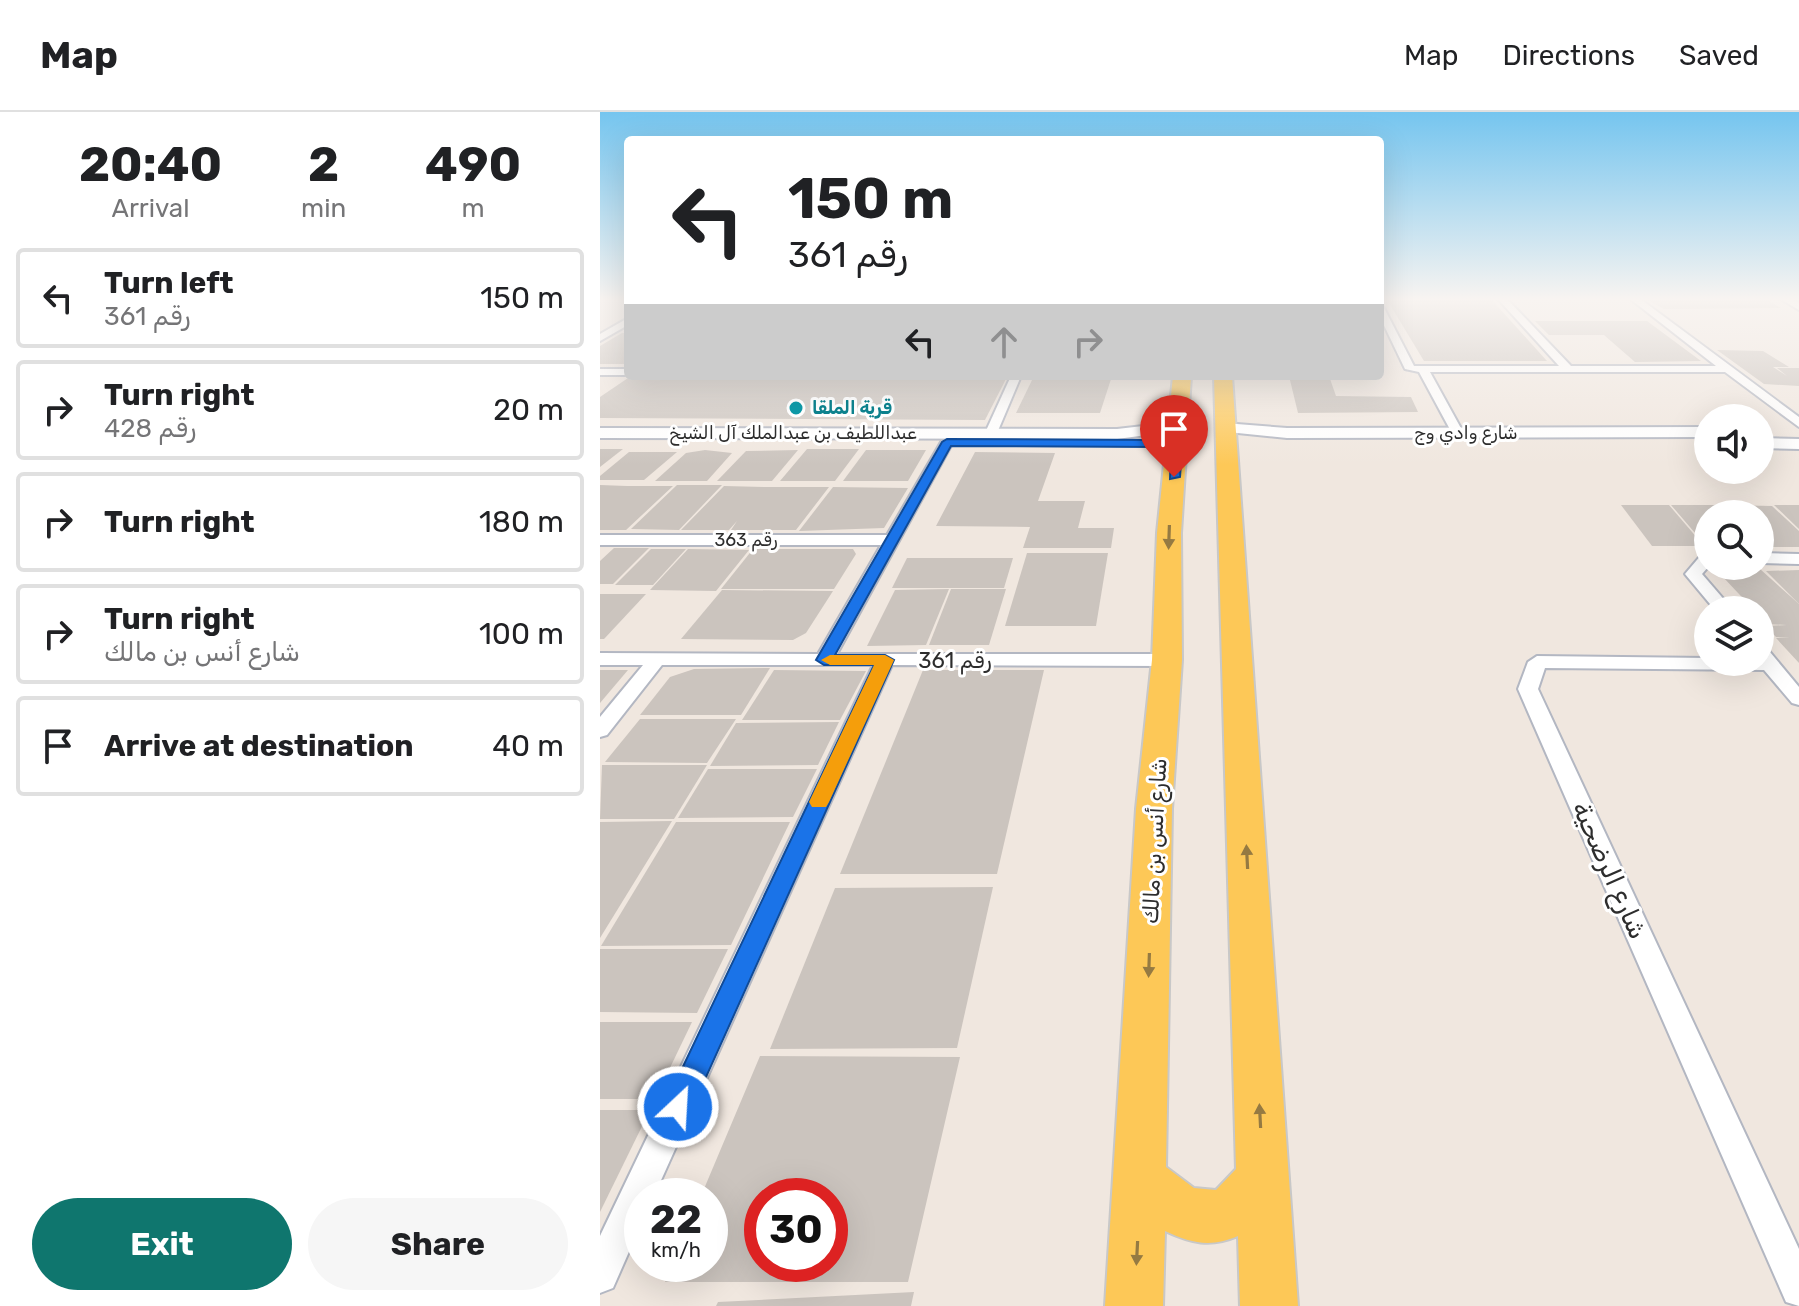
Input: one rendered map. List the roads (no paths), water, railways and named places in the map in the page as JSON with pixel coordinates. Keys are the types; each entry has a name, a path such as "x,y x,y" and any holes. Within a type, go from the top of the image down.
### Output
{"main road":[{"name":"شارع أنس بن مالك","path":"1134,1306 1142,1181 1154,809 1167,660 1169,533 1182,380"},
{"path":"1223,380 1269,1306"},
{"path":"1142,1181 1168,1207 1194,1218 1218,1215 1241,1206 1263,1174"}],"street":[{"path":"1402,354 1410,369 1727,369"},
{"path":"1554,354 1568,369"},
{"path":"1707,354 1799,423"},
{"path":"1423,369 1457,432"},
{"path":"600,372 624,372"},
{"path":"600,385 624,372"},
{"path":"991,433 1014,380"},
{"name":"شارع وادي وج","path":"1225,440 1250,443 1288,438 1457,432 1694,432"},
{"path":"1774,432 1799,432"},
{"name":"عبداللطيف بن عبدالملك آل الشيخ","path":"600,433 907,438 947,442 1105,438"},
{"name":"عبداللطيف بن عبدالملك آل الشيخ","path":"600,442 907,438 991,433 1145,442 1177,438"},
{"name":"شارع وادي وج","path":"1288,438 1694,443"},
{"path":"824,660 947,442"},
{"path":"1774,443 1799,444"},
{"name":"رقم 363","path":"600,540 892,540"},
{"path":"1774,558 1799,559"},
{"path":"1698,580 1712,596"},
{"name":"رقم 361","path":"600,659 1167,660"},
{"path":"600,730 657,659"},
{"name":"شارع الرضحية","path":"1694,659 1537,662 1528,689 1799,1289"},
{"path":"600,1275 885,660"},
{"path":"1774,669 1799,699"}],"place":[{"name":"قرية الملقا","path":"796,408"}]}
